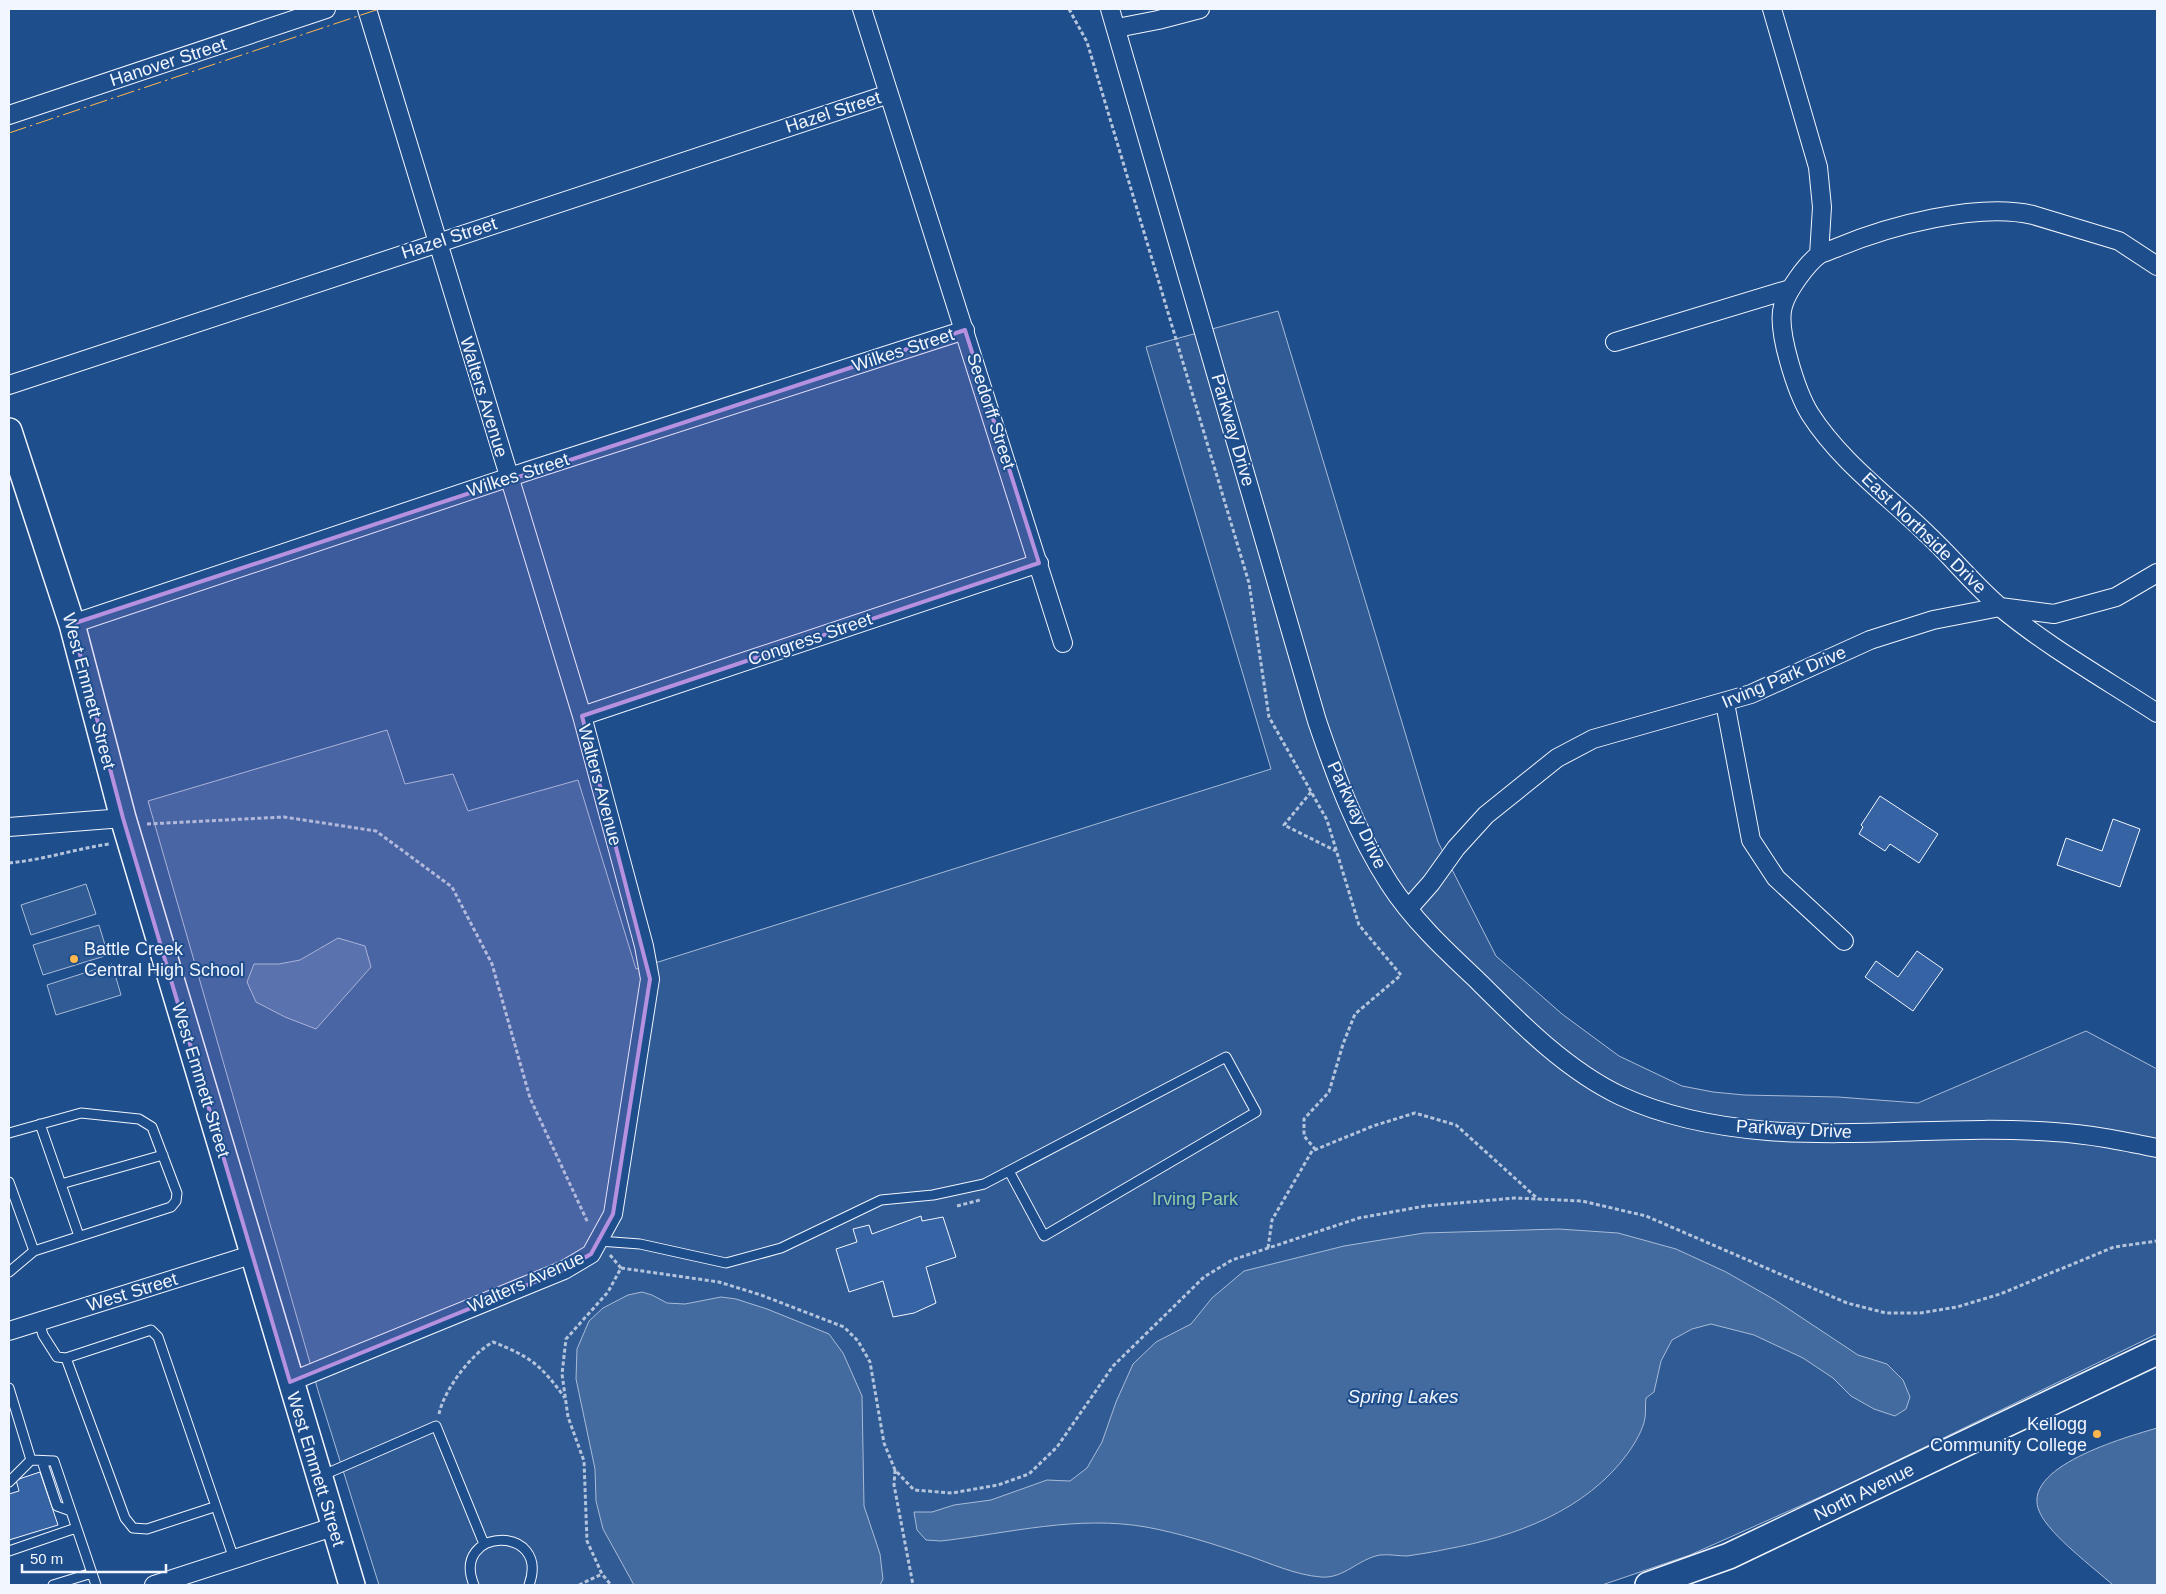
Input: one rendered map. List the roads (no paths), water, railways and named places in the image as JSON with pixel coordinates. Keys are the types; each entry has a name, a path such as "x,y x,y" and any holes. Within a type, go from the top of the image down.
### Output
{"street":[{"name":"Hanover Street","path":"9,115 326,9"},
{"name":"Walters Avenue","path":"290,1382 564,1270 591,1254 613,1214 650,979 582,716 367,9"},
{"name":"Seedorff Street","path":"862,9 1039,562 1063,643"},
{"name":"Parkway Drive","path":"1110,9 1317,721 1341,792 1365,843 1389,884 1408,909 1457,961 1552,1050 1585,1074 1621,1096 1658,1110 1704,1122 1768,1131 2054,1132 2117,1139 2157,1148"},
{"path":"1117,28 1200,9"},
{"path":"1772,9 1818,167 1822,207 1819,255"},
{"name":"Hazel Street","path":"9,385 889,94"},
{"path":"1615,342 1671,327 1790,289 1819,255 1899,227 1951,214 2019,212 2119,241 2157,266"},
{"name":"East Northside Drive","path":"1790,289 1782,308 1783,329 1792,371 1809,413 1850,463 1926,533 2000,606 2052,644 2157,713"},
{"name":"Wilkes Street","path":"72,624 509,478 965,330"},
{"name":"West Emmett Street","path":"9,431 72,624 123,818 352,1585"},
{"name":"Congress Street","path":"582,716 1039,562"},
{"name":"Irving Park Drive","path":"1408,909 1431,883 1456,848 1486,815 1557,758 1593,739 1725,703 1751,694 1870,640 1933,620 2000,606 2054,614 2116,597 2157,573"},
{"path":"1725,703 1751,840 1776,878 1844,942"},
{"path":"9,827 123,818"},
{"name":"West Street","path":"9,1330 254,1254"},
{"name":"North Avenue","path":"1648,1585 1737,1552 2157,1352"},
{"path":"154,1585 333,1526"}],"lane":[{"path":"599,1241 640,1244 726,1263 781,1248 880,1200 933,1195 984,1184 1226,1057 1256,1112 1044,1236 1009,1171"},
{"path":"9,1133 81,1113 139,1119 152,1127 177,1193 176,1201 171,1207 34,1251 9,1272"},
{"path":"40,1124 79,1236"},
{"path":"60,1184 163,1155"},
{"path":"9,1182 34,1251"},
{"path":"39,1321 43,1335 57,1357 66,1358 151,1330 158,1337 214,1507 234,1559"},
{"path":"66,1358 124,1518 133,1528 147,1529 214,1507"},
{"path":"9,1388 31,1460"},
{"path":"319,1477 436,1426 484,1544"},
{"path":"31,1460 54,1461 96,1585"},
{"path":"9,1482 31,1460"},
{"path":"9,1551 76,1528"},
{"path":"474,1585 470,1569 472,1559 484,1544 503,1539 522,1546 532,1565 532,1576 529,1585"},
{"path":"53,1585 92,1572"}],"water":[{"path":"338,938 365,946 371,967 316,1029 285,1017 256,1002 247,982 254,964 279,964 300,960"},
{"name":"Spring Lakes","path":"1559,1229 1618,1233 1676,1249 1726,1272 1775,1300 1858,1355 1887,1364 1903,1380 1910,1397 1906,1409 1895,1416 1874,1409 1851,1396 1833,1378 1803,1358 1754,1335 1711,1324 1692,1329 1672,1340 1661,1361 1654,1392 1646,1398 1645,1418 1641,1432 1628,1453 1611,1473 1570,1506 1547,1518 1523,1529 1472,1544 1407,1556 1380,1555 1365,1560 1337,1575 1321,1577 1292,1571 1209,1543 1146,1527 1095,1523 1069,1524 941,1541 926,1540 917,1530 914,1512 932,1512 954,1505 991,1500 1047,1480 1070,1481 1087,1468 1102,1442 1116,1402 1133,1364 1156,1342 1191,1324 1212,1298 1244,1271 1344,1246 1424,1233"},
{"path":"642,1292 667,1303 685,1304 721,1297 736,1299 767,1309 829,1334 843,1353 862,1396 864,1506 880,1554 883,1579 880,1585 634,1585 603,1529 596,1501 595,1469 576,1379 577,1349 589,1321 603,1308 628,1295"},
{"path":"2157,1428 2157,1585 2113,1585 2073,1551 2045,1522 2040,1513 2037,1497 2044,1482 2059,1468 2101,1447"}],"place":[{"name":"Battle Creek Central High School","path":"74,959"},
{"name":"Kellogg Community College","path":"2097,1434"}],"park label":[{"name":"Irving Park","path":"1195,1199"}]}
